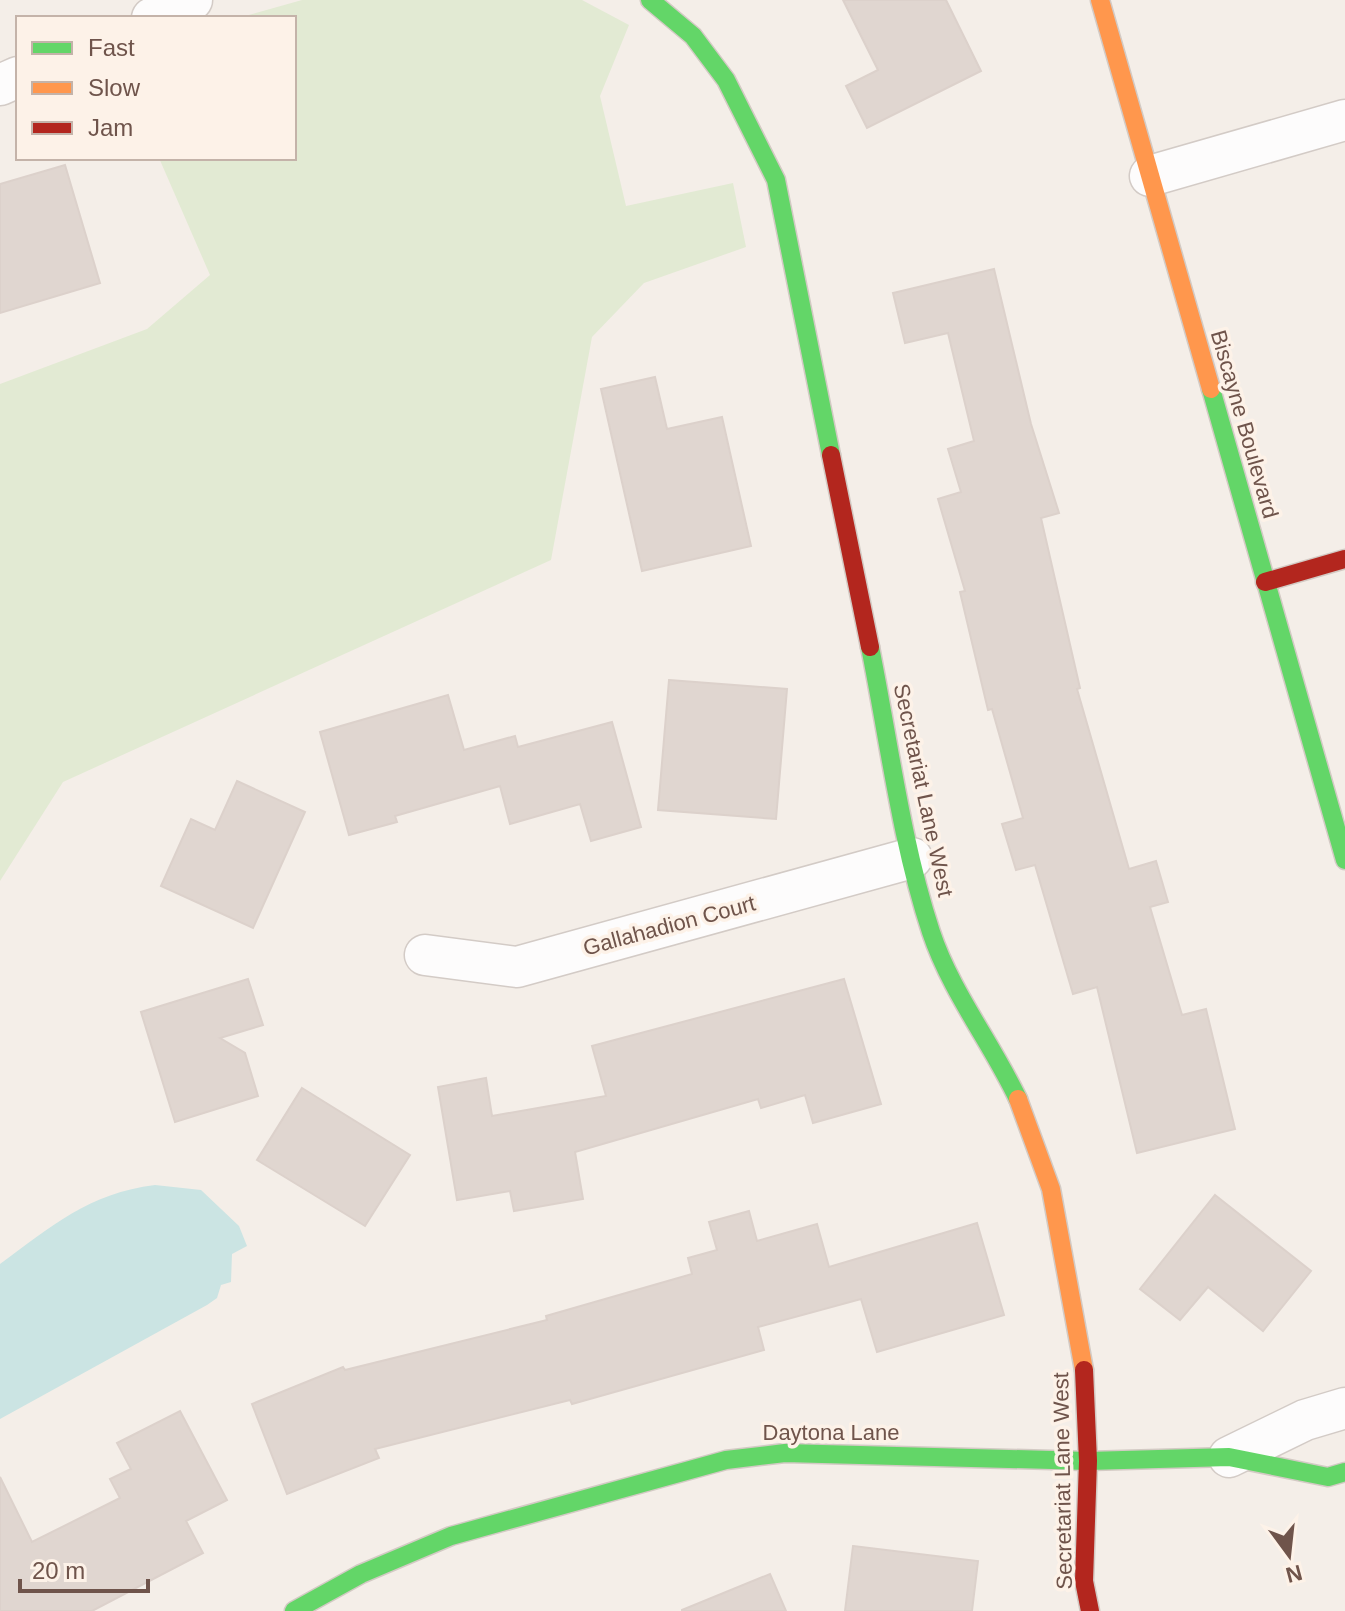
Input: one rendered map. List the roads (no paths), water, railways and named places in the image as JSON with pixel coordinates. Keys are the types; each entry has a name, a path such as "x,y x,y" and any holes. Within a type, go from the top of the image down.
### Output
{"street":[{"path":"156,16 192,0"},
{"name":"Secretariat Lane West","path":"650,0 715,61 749,114 776,180 912,858 931,932 951,981 1001,1063 1030,1125 1051,1189 1084,1364 1088,1461 1084,1581 1090,1611"},
{"name":"Biscayne Boulevard","path":"1100,0 1345,860"},
{"path":"1150,176 1345,120"},
{"path":"1265,582 1345,559"},
{"name":"Gallahadion Court","path":"425,955 517,967 912,858"},
{"path":"1229,1457 1305,1420 1345,1408"},
{"name":"Daytona Lane","path":"294,1611 375,1568 451,1536 726,1460 785,1453 1088,1461 1229,1457 1328,1477 1345,1472"}],"water":[{"path":"155,1185 201,1190 239,1226 247,1246 232,1254 231,1282 221,1285 217,1298 207,1305 0,1419 0,1264 54,1224 91,1203 110,1195"}]}
